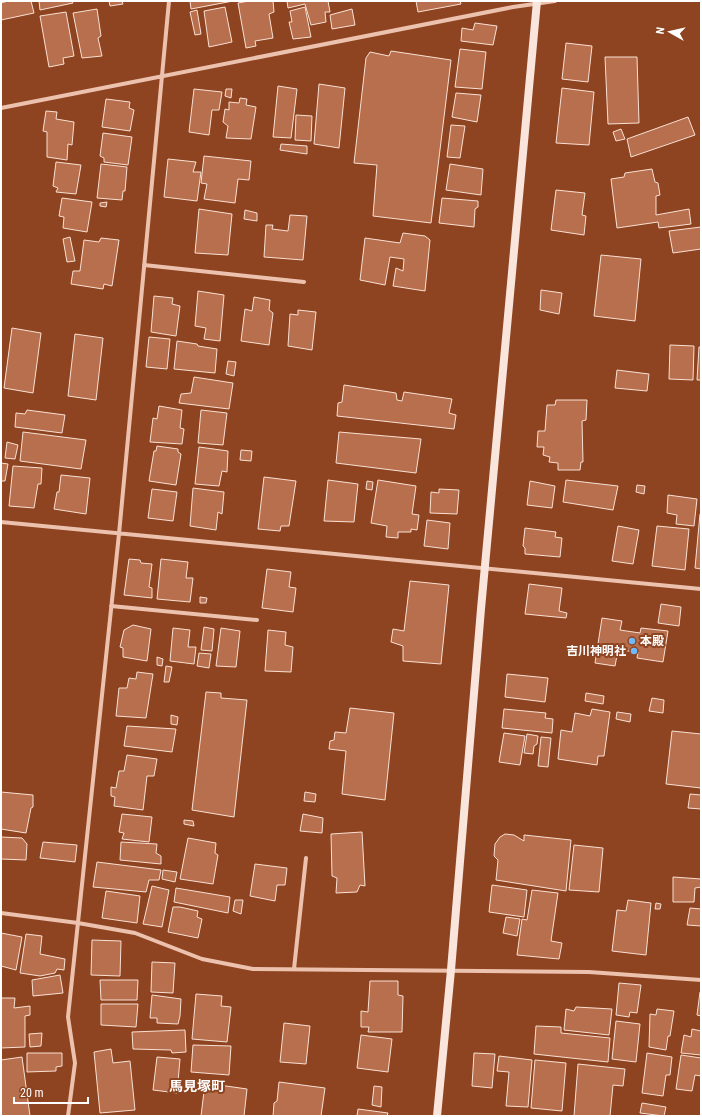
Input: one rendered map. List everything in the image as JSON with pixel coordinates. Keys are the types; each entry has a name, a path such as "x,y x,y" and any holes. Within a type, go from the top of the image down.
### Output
{"street":[{"path":"68,1116 75,1063 68,1017 119,534 169,1"},
{"path":"1,108 537,2 555,1"},
{"path":"437,1116 537,2"},
{"path":"144,265 304,282"},
{"path":"1,522 701,589"},
{"path":"111,606 257,620"},
{"path":"294,969 306,858"},
{"path":"1,913 78,923 134,933 202,959 253,969 589,972 701,980"}],"building":[{"path":"8,1 31,1 34,13 1,20 1,3"},
{"path":"39,1 72,1 73,3 40,10"},
{"path":"109,1 122,1 123,4 110,6"},
{"path":"190,1 233,1 191,9"},
{"path":"249,1 273,1 274,12 269,14 273,38 255,41 256,46 246,48 238,3"},
{"path":"287,1 328,1 330,12 325,12 326,22 311,25 305,4 288,8"},
{"path":"416,1 460,1 461,4 418,12"},
{"path":"225,7 232,42 209,47 204,11"},
{"path":"305,7 311,37 293,39 289,22 292,22 290,11"},
{"path":"97,9 101,36 98,38 102,56 82,58 73,13"},
{"path":"352,9 355,25 332,29 330,15"},
{"path":"197,10 201,34 195,35 190,12"},
{"path":"66,12 74,56 63,58 64,64 49,67 40,16"},
{"path":"475,23 497,26 493,45 461,41 462,28 473,30"},
{"path":"566,43 592,46 588,82 562,79"},
{"path":"460,49 486,52 482,89 455,87"},
{"path":"391,51 451,60 431,223 373,216 377,165 354,163 366,58 370,52 389,56"},
{"path":"605,57 637,57 639,123 608,124"},
{"path":"319,84 345,88 339,148 314,144"},
{"path":"278,86 297,89 291,138 273,137"},
{"path":"562,88 594,92 589,145 556,143"},
{"path":"194,89 222,92 219,110 212,110 209,135 189,132"},
{"path":"226,89 232,89 231,98 225,96"},
{"path":"456,93 481,95 477,122 452,117"},
{"path":"240,98 247,99 246,105 256,107 251,139 226,138 228,126 223,122 225,109 229,110 229,102 239,103"},
{"path":"106,99 130,102 129,108 134,110 130,131 102,127"},
{"path":"46,111 57,112 56,119 74,122 72,145 68,144 67,160 47,157 47,132 43,131"},
{"path":"296,115 312,116 311,141 295,140"},
{"path":"688,117 695,135 631,157 627,139"},
{"path":"451,125 465,126 460,158 447,157"},
{"path":"621,129 625,139 616,141 613,132"},
{"path":"103,133 132,137 128,165 104,162 104,158 100,156"},
{"path":"281,144 307,146 307,154 280,150"},
{"path":"204,156 251,161 249,180 238,179 235,203 204,199 207,184 201,183"},
{"path":"168,159 196,162 193,172 201,172 197,201 164,197"},
{"path":"56,162 81,165 76,194 56,192 58,188 53,186"},
{"path":"101,164 127,167 125,191 123,191 122,200 97,198"},
{"path":"450,164 483,169 481,195 446,190"},
{"path":"652,169 655,182 658,183 660,195 656,196 656,215 689,209 691,224 659,228 658,222 617,228 611,179 624,177 625,173"},
{"path":"556,190 585,193 582,215 586,216 584,235 551,230"},
{"path":"62,198 92,202 87,232 63,228 64,217 59,216"},
{"path":"442,198 478,201 478,207 475,209 474,227 439,223"},
{"path":"107,202 106,207 100,206 100,203"},
{"path":"199,209 232,214 228,255 195,253"},
{"path":"245,210 257,213 257,221 244,219"},
{"path":"290,215 307,216 303,260 264,257 266,225 273,225 272,229 288,231"},
{"path":"701,227 701,249 673,253 669,231"},
{"path":"403,233 425,236 430,240 425,291 393,286 396,268 403,271 404,259 390,257 385,285 360,280 365,238 400,243"},
{"path":"70,237 75,261 67,262 63,239"},
{"path":"101,238 119,240 112,286 104,284 103,289 71,284 73,271 80,271 84,240 99,242"},
{"path":"601,255 641,259 635,321 594,316"},
{"path":"541,290 562,293 559,314 540,310"},
{"path":"198,291 224,295 220,341 204,339 206,328 195,326"},
{"path":"154,296 173,298 172,304 180,306 176,336 151,332"},
{"path":"254,297 270,300 269,310 273,313 269,345 241,341 245,309 252,311"},
{"path":"298,310 316,312 312,350 288,346 290,314 298,315"},
{"path":"12,328 41,333 33,393 4,388"},
{"path":"75,334 103,338 96,400 68,396"},
{"path":"149,337 170,339 167,369 146,367"},
{"path":"177,341 217,349 215,373 174,369"},
{"path":"670,345 694,346 693,380 669,379"},
{"path":"699,347 701,347 701,380 697,380"},
{"path":"228,361 236,362 234,376 226,374"},
{"path":"617,370 649,374 647,391 615,388"},
{"path":"194,377 233,383 229,409 179,403 181,394 191,393"},
{"path":"344,385 396,393 397,400 402,401 404,392 452,399 449,413 456,415 454,429 337,416 338,403 342,402"},
{"path":"556,400 587,400 586,420 582,421 583,462 581,462 580,470 558,470 558,463 549,462 550,457 543,455 544,447 537,447 538,431 545,431 547,405 555,405"},
{"path":"159,406 182,410 180,428 184,429 182,444 150,442 153,418 157,419"},
{"path":"27,410 65,415 62,433 15,427 16,413 25,414"},
{"path":"201,410 227,413 223,445 198,443"},
{"path":"23,432 86,440 81,469 20,461"},
{"path":"339,432 421,439 416,473 336,463"},
{"path":"7,442 18,445 15,459 5,458"},
{"path":"157,446 178,449 178,452 181,454 176,485 149,481 154,451 156,451"},
{"path":"199,447 228,451 227,472 222,471 219,486 195,484"},
{"path":"241,450 252,451 251,461 240,460"},
{"path":"1,463 8,464 5,481 1,481"},
{"path":"13,466 42,468 41,484 38,484 34,508 9,506"},
{"path":"61,475 90,478 86,514 54,509 57,492 59,492"},
{"path":"264,477 296,481 289,526 281,526 280,531 258,529"},
{"path":"328,480 358,484 354,522 324,521"},
{"path":"378,480 416,486 412,514 419,515 417,530 411,529 411,532 398,532 398,538 386,537 387,526 371,523"},
{"path":"566,480 618,486 613,510 563,502"},
{"path":"367,481 373,482 372,490 366,489"},
{"path":"530,481 555,486 552,508 527,505"},
{"path":"637,485 645,486 644,494 636,492"},
{"path":"193,488 224,492 222,514 218,512 216,530 190,526"},
{"path":"152,489 177,492 173,521 148,518"},
{"path":"439,489 459,490 457,514 430,513 431,492 439,493"},
{"path":"668,495 697,499 694,526 676,524 677,515 667,513"},
{"path":"701,514 701,569 695,568"},
{"path":"427,520 450,523 448,549 424,546"},
{"path":"618,526 639,530 633,564 612,561"},
{"path":"657,526 689,529 685,570 652,566"},
{"path":"525,528 556,532 555,537 562,538 560,557 525,554 525,548 523,546"},
{"path":"129,559 140,560 141,563 152,564 149,587 152,588 152,598 124,595"},
{"path":"161,559 188,562 186,578 193,578 190,602 157,599"},
{"path":"267,569 291,572 289,587 296,588 293,612 262,608"},
{"path":"410,581 449,585 441,664 403,661 403,646 391,642 393,629 404,631"},
{"path":"529,584 562,588 559,611 567,613 566,618 525,614"},
{"path":"200,597 207,598 206,603 200,603"},
{"path":"661,604 681,607 679,626 658,623"},
{"name":"本殿","path":"602,618 622,621 620,630 640,633 641,628 668,631 663,662 637,658 638,652 618,650 615,666 595,663"},
{"path":"133,625 151,629 147,661 123,657 123,648 120,647 124,630"},
{"path":"204,627 214,629 212,651 201,650"},
{"path":"173,628 190,630 188,647 196,647 194,664 170,661"},
{"path":"221,628 240,631 236,667 216,666"},
{"path":"268,630 286,632 285,645 293,647 291,672 265,671"},
{"path":"199,653 211,654 209,668 197,666"},
{"path":"157,657 163,659 162,666 157,665"},
{"path":"166,666 172,667 169,682 164,682"},
{"path":"137,672 153,674 146,718 116,716 119,688 127,688 129,678 136,679"},
{"path":"507,674 548,678 545,702 505,697"},
{"path":"206,692 221,693 221,698 247,700 234,817 192,810"},
{"path":"586,693 604,696 603,704 585,701"},
{"path":"652,698 664,700 663,713 649,711"},
{"path":"350,708 394,713 385,800 342,794 346,751 329,749 330,741 334,740 335,732 346,733"},
{"path":"504,709 546,713 545,718 553,719 552,733 502,728"},
{"path":"592,709 610,712 604,756 598,756 597,765 558,759 561,730 572,732 575,713 590,716"},
{"path":"617,712 631,714 630,722 616,719"},
{"path":"171,715 178,717 177,725 171,724"},
{"path":"127,726 176,729 172,752 124,746"},
{"path":"672,731 701,734 701,788 666,784"},
{"path":"504,733 525,736 520,765 499,762"},
{"path":"527,734 538,736 533,754 524,753"},
{"path":"541,737 551,738 548,767 538,766"},
{"path":"127,755 157,759 154,776 147,776 143,810 114,806 115,797 111,796 111,787 116,788 119,771 124,771"},
{"path":"1,792 33,795 33,807 31,808 26,833 1,829"},
{"path":"305,792 316,794 315,802 304,801"},
{"path":"690,794 701,795 701,809 688,808"},
{"path":"122,814 152,817 149,842 122,839 124,833 119,832"},
{"path":"303,814 323,818 322,833 300,831"},
{"path":"184,820 193,821 194,826 184,824"},
{"path":"362,832 365,886 360,885 357,892 336,893 337,878 332,876 331,834"},
{"path":"505,834 514,835 524,841 524,835 571,840 566,891 496,880 498,860 494,856 495,844 500,837"},
{"path":"1,837 22,838 27,844 26,860 1,859"},
{"path":"188,838 216,843 215,853 218,855 213,884 180,879"},
{"path":"43,842 77,845 75,862 40,858"},
{"path":"121,842 157,844 156,853 161,856 161,864 120,860"},
{"path":"574,845 603,848 599,892 569,890"},
{"path":"97,862 161,870 159,880 149,880 146,892 93,887"},
{"path":"255,864 287,868 285,885 277,885 275,901 250,896"},
{"path":"163,870 177,872 175,882 162,879"},
{"path":"673,877 701,879 701,887 695,888 694,902 673,902"},
{"path":"492,885 527,890 524,917 489,912"},
{"path":"152,886 169,890 162,927 143,924"},
{"path":"176,888 230,897 228,913 174,902"},
{"path":"532,890 558,893 551,941 562,943 559,959 517,955 522,919 527,920"},
{"path":"106,891 140,896 137,923 102,918"},
{"path":"235,900 243,900 241,914 233,911"},
{"path":"628,900 651,903 646,955 612,951 617,910 626,911"},
{"path":"656,903 661,904 660,909 655,909"},
{"path":"173,907 198,911 197,917 202,919 198,938 168,932"},
{"path":"690,908 701,909 701,926 687,925"},
{"path":"506,917 520,919 517,936 503,933"},
{"path":"1,933 22,937 16,970 1,966"},
{"path":"26,934 42,936 40,954 65,959 64,970 57,969 55,973 40,976 20,973"},
{"path":"92,940 121,941 120,976 91,975"},
{"path":"152,962 175,963 173,993 151,992"},
{"path":"60,975 63,993 33,996 32,980"},
{"path":"100,980 138,980 137,1000 101,1000"},
{"path":"370,981 398,981 398,995 403,996 402,1032 368,1032 369,1027 361,1027 361,1011 368,1012"},
{"path":"619,983 641,985 637,1013 630,1012 629,1017 616,1015"},
{"path":"701,992 701,1016 697,1015"},
{"path":"196,994 222,996 221,1006 231,1007 227,1042 192,1039"},
{"path":"152,995 181,999 178,1024 157,1023 157,1018 150,1018"},
{"path":"1,998 15,998 14,1008 30,1006 30,1015 25,1016 25,1047 1,1048"},
{"path":"101,1004 138,1004 136,1027 101,1025"},
{"path":"576,1007 612,1009 609,1035 564,1030 566,1009 574,1011"},
{"path":"657,1009 674,1011 666,1050 649,1047 650,1014 656,1015"},
{"path":"616,1021 640,1024 636,1062 612,1059"},
{"path":"284,1023 310,1026 306,1064 280,1062"},
{"path":"536,1026 561,1027 561,1033 610,1038 608,1062 534,1054"},
{"path":"692,1029 701,1031 701,1055 681,1053 684,1035 691,1037"},
{"path":"185,1030 186,1052 172,1053 171,1050 133,1049 132,1032"},
{"path":"42,1033 41,1046 30,1047 29,1034"},
{"path":"361,1035 392,1039 388,1072 357,1068"},
{"path":"193,1045 231,1046 229,1075 191,1072"},
{"path":"111,1049 113,1063 130,1061 135,1110 100,1113 94,1052"},
{"path":"27,1053 62,1053 62,1066 56,1067 56,1071 27,1072"},
{"path":"474,1053 495,1054 492,1088 472,1086"},
{"path":"647,1053 672,1057 670,1075 666,1075 663,1096 642,1093"},
{"path":"681,1055 701,1058 701,1076 695,1075 692,1091 676,1089"},
{"path":"499,1056 532,1060 528,1107 506,1106 509,1072 497,1071"},
{"path":"22,1057 30,1116 1,1116 1,1060"},
{"path":"157,1057 180,1059 177,1093 153,1090"},
{"path":"535,1060 566,1063 562,1111 531,1108"},
{"path":"578,1064 625,1069 623,1086 613,1085 610,1116 574,1116"},
{"path":"279,1082 325,1088 321,1116 273,1116 274,1103 277,1101"},
{"path":"205,1083 247,1089 244,1116 201,1116"},
{"path":"374,1086 382,1087 381,1107 372,1105"},
{"path":"642,1103 666,1107 664,1116 640,1113"},
{"path":"358,1109 388,1113 387,1116 357,1116"}],"place":[{"name":"本殿","path":"632,641"},
{"name":"吉川神明社","path":"634,651"}],"district":[{"name":"馬見塚町","path":"197,1086"}]}
